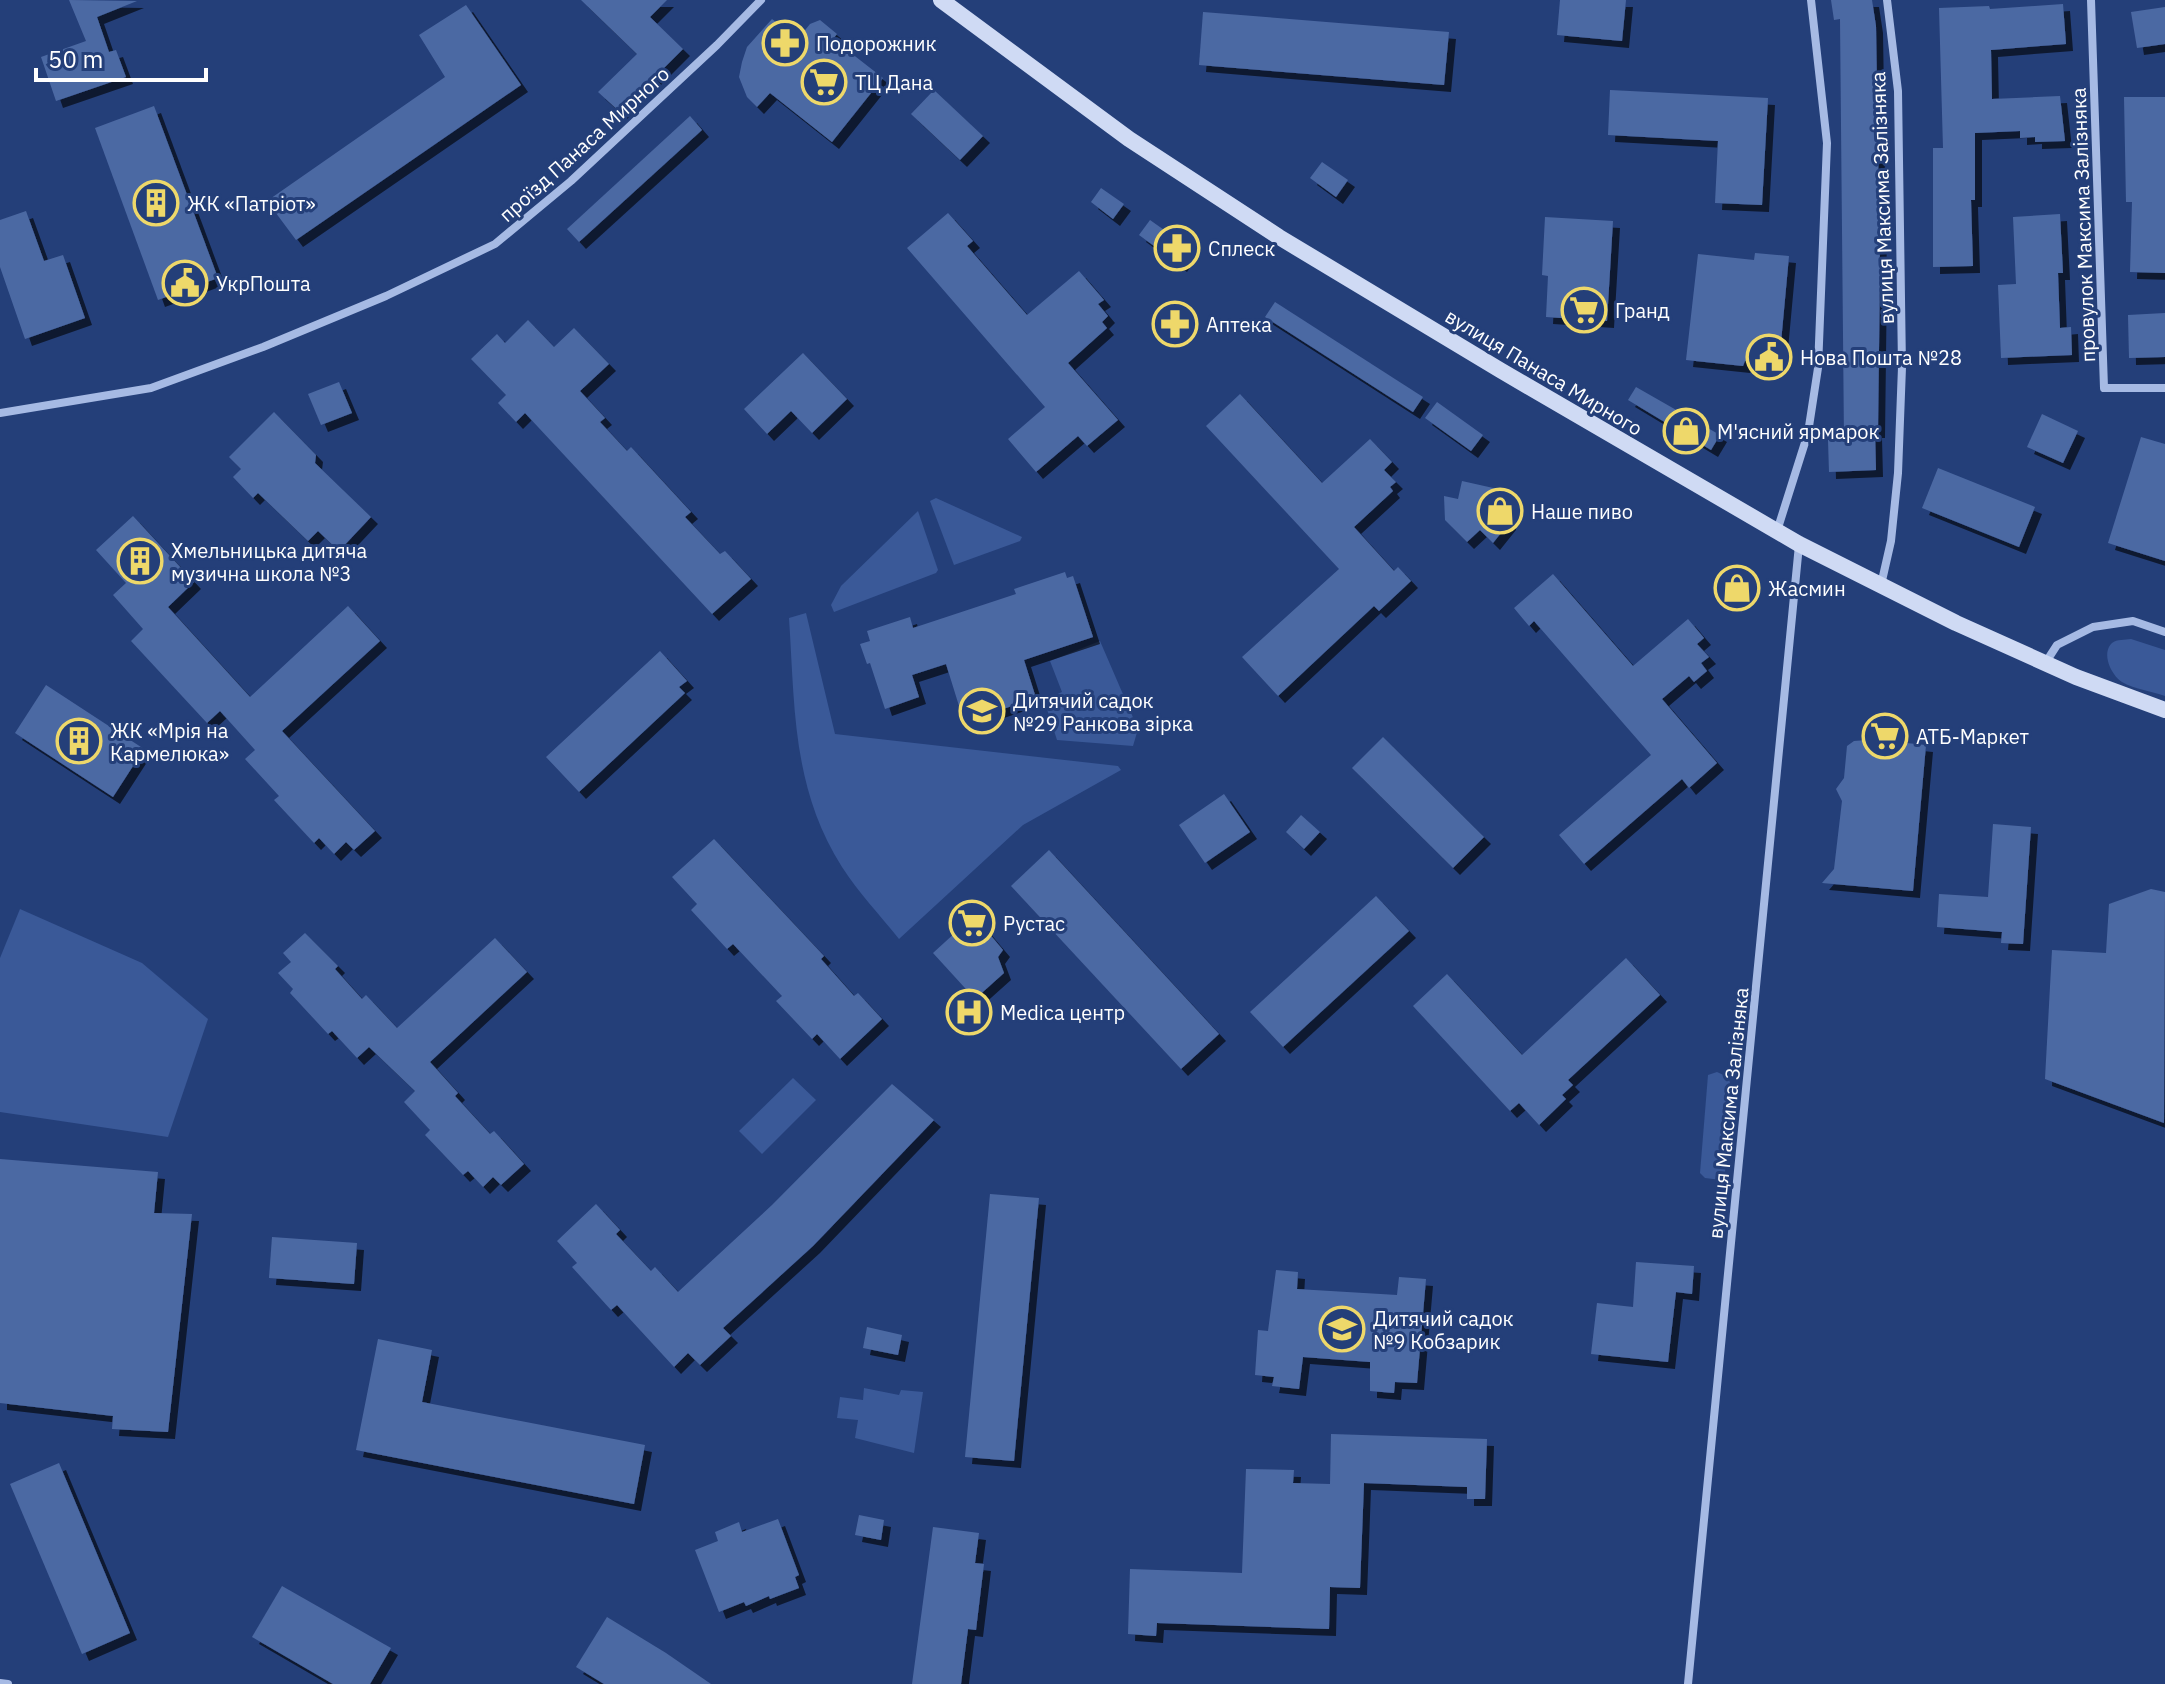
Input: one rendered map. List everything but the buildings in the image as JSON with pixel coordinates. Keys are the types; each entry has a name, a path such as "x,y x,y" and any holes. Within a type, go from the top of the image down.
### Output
{"main road":[{"name":"вулиця Панаса Мирного","path":"941,0 1129,139 1279,237 1799,544 1956,623 2076,677 2165,710"}],"street":[{"name":"проїзд Панаса Мирного","path":"0,413 151,388 375,301 495,244 571,181 761,0"},
{"path":"1777,531 1808,433 1818,368 1827,143 1811,0"},
{"name":"вулиця Максима Залізняка","path":"1881,585 1891,541 1898,473 1902,367 1898,91 1887,0"},
{"name":"провулок Максима Залізняка","path":"2091,0 2104,388 2165,388"},
{"name":"вулиця Максима Залізняка","path":"1688,1684 1799,544"},
{"path":"2046,662 2057,645 2093,627 2133,621 2165,632"},
{"path":"0,1683 8,1684"}],"shaded area":[{"path":"936,498 1022,537 1020,541 954,565 930,501"},
{"path":"918,511 938,570 936,573 834,612 831,605 841,586"},
{"path":"806,613 835,734 1118,766 1121,770 1023,825 899,939 842,867 813,807 795,716 789,618"},
{"path":"2131,639 2165,650 2165,696 2127,684 2118,679 2111,669 2107,658 2109,647 2116,641"},
{"path":"1100,641 1138,729 1133,746 1057,740 1044,700 1062,692 1050,661"},
{"path":"20,909 142,963 208,1019 168,1137 0,1112 0,958"},
{"path":"1717,1072 1728,1077 1732,1088 1725,1172 1721,1180 1705,1178 1700,1173 1708,1075"},
{"path":"793,1078 816,1100 762,1154 739,1131"},
{"path":"864,1388 899,1395 901,1390 923,1392 914,1453 855,1438 858,1420 837,1418 840,1397 863,1400"}],"place":[{"name":"Подорожник","path":"785,43"},
{"name":"ТЦ Дана","path":"824,82"},
{"name":"ЖК «Патріот»","path":"156,203"},
{"name":"Сплеск","path":"1177,248"},
{"name":"УкрПошта","path":"185,283"},
{"name":"Гранд","path":"1584,310"},
{"name":"Аптека","path":"1175,324"},
{"name":"Нова Пошта №28","path":"1769,357"},
{"name":"М'ясний ярмарок","path":"1686,431"},
{"name":"Наше пиво","path":"1500,511"},
{"name":"Хмельницька дитяча музична школа №3","path":"140,561"},
{"name":"Жасмин","path":"1737,588"},
{"name":"Дитячий садок №29 Ранкова зірка","path":"982,711"},
{"name":"АТБ-Маркет","path":"1885,736"},
{"name":"ЖК «Мрія на Кармелюка»","path":"79,741"},
{"name":"Рустас","path":"972,923"},
{"name":"Medica центр","path":"969,1012"},
{"name":"Дитячий садок №9 Кобзарик","path":"1342,1329"}]}
